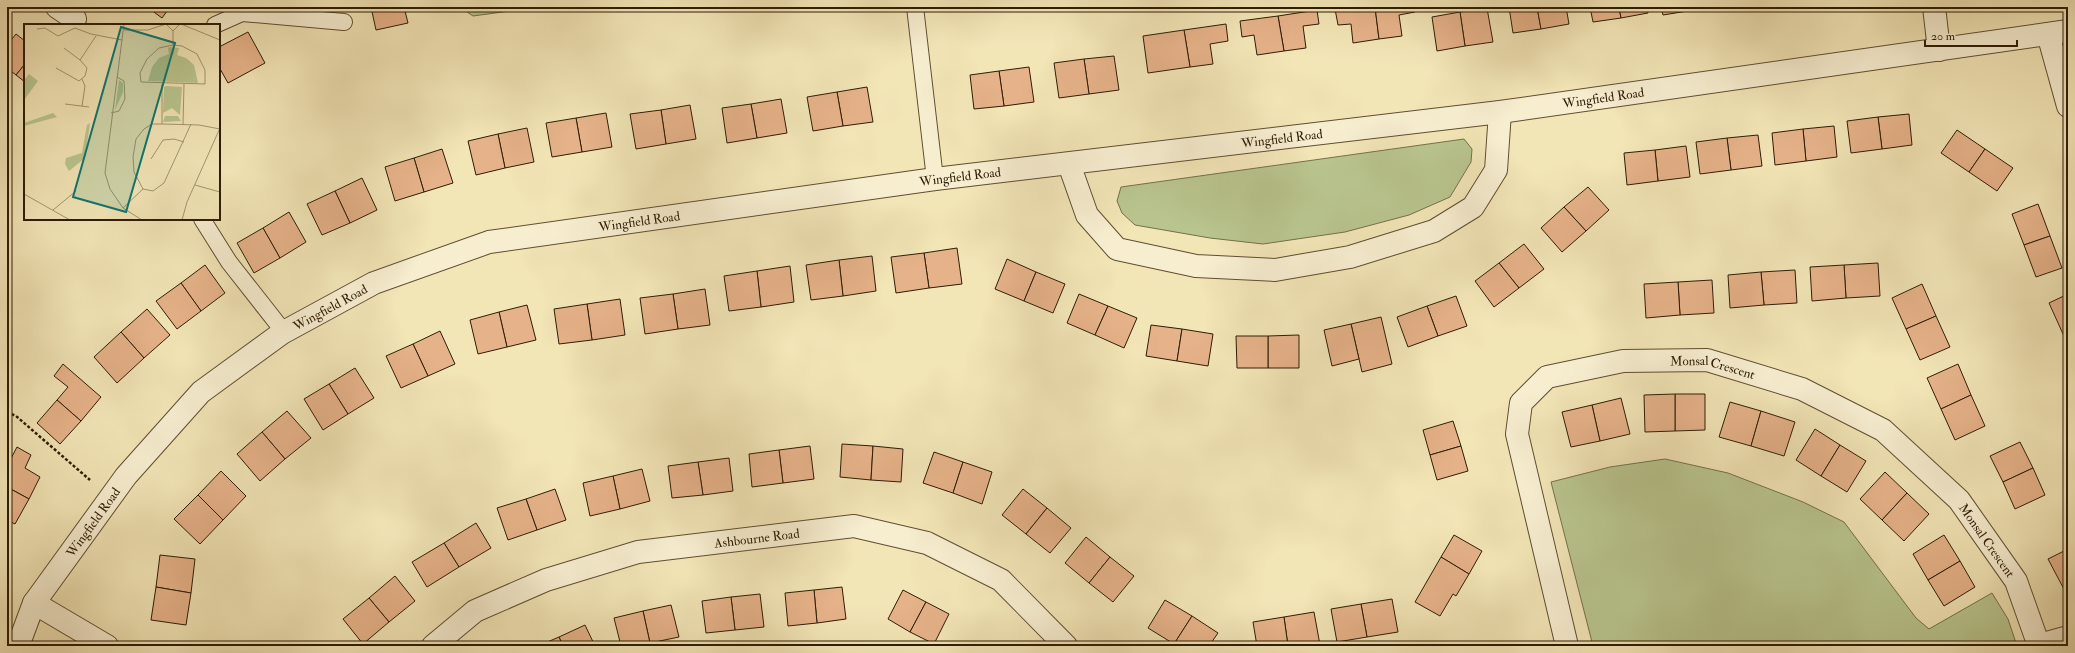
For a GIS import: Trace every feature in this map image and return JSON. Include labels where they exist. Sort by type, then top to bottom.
[{"type":"street","points":[[57,7],[75,19]]},
{"type":"street","points":[[1934,7],[1939,50]]},
{"type":"street","points":[[2058,33],[2068,106]]},
{"type":"street","name":"Wingfield Road","points":[[18,646],[34,602],[126,476],[201,392],[284,332],[374,282],[489,242],[935,179],[1500,112],[2058,33]]},
{"type":"street","points":[[1069,164],[1087,215],[1117,249],[1196,266],[1275,270],[1350,257],[1434,231],[1473,207],[1496,170],[1500,112]]},
{"type":"street","name":"Monsal Crescent","points":[[1566,646],[1517,434],[1521,403],[1547,377],[1623,361],[1707,360],[1802,390],[1883,430],[1959,500],[2016,581],[2039,646],[2068,637]]},
{"type":"street","name":"Ashbourne Road","points":[[433,646],[475,611],[546,580],[638,552],[854,526],[926,543],[1001,580],[1066,646]]},
{"type":"street","points":[[34,602],[107,646]]},
{"type":"lane","points":[[915,7],[935,179]]},
{"type":"lane","points":[[217,24],[242,13],[344,22]]},
{"type":"lane","points":[[203,220],[229,262],[284,332]]},
{"type":"path","points":[[7,412],[16,416],[110,498]]},
{"type":"green space","points":[[460,7],[539,7],[473,16]]},
{"type":"green space","points":[[1464,139],[1472,149],[1471,162],[1450,197],[1409,215],[1345,232],[1263,244],[1210,238],[1135,225],[1122,213],[1117,201],[1121,187]]},
{"type":"green space","points":[[1665,459],[1728,473],[1803,502],[1844,522],[1916,618],[1929,629],[1992,593],[2008,619],[2017,646],[1593,646],[1551,482],[1610,467]]},
{"type":"building","points":[[147,7],[170,7],[162,18]]},
{"type":"building","points":[[371,7],[404,7],[408,23],[376,30]]},
{"type":"building","points":[[1350,7],[1375,7],[1379,39],[1353,43],[1351,24],[1338,25],[1335,9]]},
{"type":"building","points":[[1375,7],[1415,7],[1415,12],[1399,15],[1402,36],[1379,39]]},
{"type":"building","points":[[1509,7],[1537,7],[1541,29],[1513,33]]},
{"type":"building","points":[[1537,7],[1566,7],[1569,24],[1541,29]]},
{"type":"building","points":[[1590,7],[1619,7],[1621,18],[1593,22]]},
{"type":"building","points":[[1619,7],[1647,7],[1648,13],[1621,18]]},
{"type":"building","points":[[1661,7],[1700,7],[1700,9],[1663,15]]},
{"type":"building","points":[[1487,8],[1493,42],[1465,46],[1460,12]]},
{"type":"building","points":[[1317,10],[1319,24],[1303,26],[1306,48],[1284,51],[1278,16]]},
{"type":"building","points":[[1460,12],[1465,46],[1437,51],[1432,17]]},
{"type":"building","points":[[1278,16],[1284,51],[1257,55],[1254,35],[1242,37],[1240,21]]},
{"type":"building","points":[[1226,24],[1228,41],[1210,44],[1213,64],[1190,67],[1184,30]]},
{"type":"building","points":[[1184,30],[1190,67],[1148,73],[1143,36]]},
{"type":"building","points":[[248,32],[265,63],[228,83],[220,69],[220,46]]},
{"type":"building","points":[[16,34],[24,40],[24,65],[16,75],[7,68],[7,45]]},
{"type":"building","points":[[1114,56],[1119,90],[1089,94],[1084,59]]},
{"type":"building","points":[[1084,59],[1089,94],[1059,98],[1054,63]]},
{"type":"building","points":[[24,65],[24,81],[16,75]]},
{"type":"building","points":[[1029,67],[1034,102],[1004,106],[999,71]]},
{"type":"building","points":[[999,71],[1004,106],[974,109],[970,75]]},
{"type":"building","points":[[867,87],[873,122],[843,126],[837,92]]},
{"type":"building","points":[[837,92],[843,126],[813,131],[807,97]]},
{"type":"building","points":[[781,99],[787,133],[757,138],[751,104]]},
{"type":"building","points":[[751,104],[757,138],[727,143],[722,108]]},
{"type":"building","points":[[690,105],[696,139],[666,144],[661,110]]},
{"type":"building","points":[[661,110],[666,144],[636,149],[630,114]]},
{"type":"building","points":[[606,113],[612,147],[582,152],[576,118]]},
{"type":"building","points":[[1909,114],[1912,145],[1882,149],[1878,117]]},
{"type":"building","points":[[1878,117],[1882,149],[1851,153],[1847,121]]},
{"type":"building","points":[[576,118],[582,152],[552,157],[546,123]]},
{"type":"building","points":[[1834,126],[1837,157],[1806,161],[1803,129]]},
{"type":"building","points":[[527,128],[534,162],[505,168],[498,134]]},
{"type":"building","points":[[1803,129],[1806,161],[1775,165],[1772,133]]},
{"type":"building","points":[[1957,130],[1985,149],[1969,172],[1941,153]]},
{"type":"building","points":[[498,134],[505,168],[476,175],[468,141]]},
{"type":"building","points":[[1758,135],[1762,166],[1731,170],[1727,138]]},
{"type":"building","points":[[1727,138],[1731,170],[1700,174],[1696,142]]},
{"type":"building","points":[[1686,146],[1690,177],[1658,181],[1655,150]]},
{"type":"building","points":[[442,149],[453,183],[424,192],[414,158]]},
{"type":"building","points":[[1985,149],[2013,168],[1997,191],[1969,172]]},
{"type":"building","points":[[1655,150],[1658,181],[1627,185],[1624,153]]},
{"type":"building","points":[[414,158],[424,192],[395,201],[385,167]]},
{"type":"building","points":[[362,178],[377,210],[350,223],[335,191]]},
{"type":"building","points":[[1588,187],[1609,210],[1586,231],[1564,207]]},
{"type":"building","points":[[335,191],[350,223],[322,235],[307,204]]},
{"type":"building","points":[[2038,204],[2050,236],[2024,245],[2012,214]]},
{"type":"building","points":[[1564,207],[1586,231],[1562,252],[1541,228]]},
{"type":"building","points":[[289,212],[306,242],[280,258],[263,228]]},
{"type":"building","points":[[263,228],[280,258],[254,273],[237,243]]},
{"type":"building","points":[[2050,236],[2062,268],[2036,277],[2024,245]]},
{"type":"building","points":[[1524,244],[1544,269],[1519,288],[1499,263]]},
{"type":"building","points":[[957,248],[962,284],[929,288],[924,253]]},
{"type":"building","points":[[924,253],[929,288],[896,293],[891,257]]},
{"type":"building","points":[[872,256],[876,291],[843,296],[839,260]]},
{"type":"building","points":[[1007,259],[1036,272],[1024,301],[995,289]]},
{"type":"building","points":[[839,260],[843,296],[811,300],[806,265]]},
{"type":"building","points":[[1499,263],[1519,288],[1494,307],[1475,281]]},
{"type":"building","points":[[1878,263],[1880,296],[1846,298],[1844,265]]},
{"type":"building","points":[[205,265],[225,293],[201,311],[181,283]]},
{"type":"building","points":[[1844,265],[1846,298],[1812,301],[1810,267]]},
{"type":"building","points":[[790,266],[794,302],[761,307],[757,271]]},
{"type":"building","points":[[1795,270],[1797,303],[1764,305],[1761,272]]},
{"type":"building","points":[[757,271],[761,307],[729,311],[724,276]]},
{"type":"building","points":[[1036,272],[1065,284],[1053,313],[1024,301]]},
{"type":"building","points":[[1761,272],[1764,305],[1730,308],[1728,275]]},
{"type":"building","points":[[1712,280],[1714,313],[1680,315],[1678,282]]},
{"type":"building","points":[[1678,282],[1680,315],[1646,318],[1644,284]]},
{"type":"building","points":[[181,283],[201,311],[177,329],[156,301]]},
{"type":"building","points":[[1922,284],[1936,316],[1906,329],[1892,298]]},
{"type":"building","points":[[705,289],[710,325],[678,329],[673,294]]},
{"type":"building","points":[[673,294],[678,329],[645,334],[640,298]]},
{"type":"building","points":[[1079,294],[1108,306],[1095,335],[1067,323]]},
{"type":"building","points":[[2068,294],[2068,332],[2063,334],[2049,303]]},
{"type":"building","points":[[1456,296],[1467,326],[1438,336],[1427,306]]},
{"type":"building","points":[[620,299],[625,335],[592,340],[587,304]]},
{"type":"building","points":[[587,304],[592,340],[559,344],[554,309]]},
{"type":"building","points":[[527,305],[536,340],[507,347],[499,312]]},
{"type":"building","points":[[1108,306],[1137,318],[1124,348],[1095,335]]},
{"type":"building","points":[[1427,306],[1438,336],[1408,347],[1397,317]]},
{"type":"building","points":[[147,309],[170,335],[144,358],[121,332]]},
{"type":"building","points":[[499,312],[507,347],[478,354],[470,320]]},
{"type":"building","points":[[1936,316],[1950,347],[1920,360],[1906,329]]},
{"type":"building","points":[[1381,317],[1392,364],[1362,372],[1351,324]]},
{"type":"building","points":[[1351,324],[1359,359],[1332,366],[1324,330]]},
{"type":"building","points":[[1151,325],[1182,329],[1177,361],[1146,356]]},
{"type":"building","points":[[1182,329],[1213,334],[1208,366],[1177,361]]},
{"type":"building","points":[[440,331],[455,364],[428,376],[413,344]]},
{"type":"building","points":[[121,332],[144,358],[117,383],[94,357]]},
{"type":"building","points":[[2068,332],[2068,345],[2063,334]]},
{"type":"building","points":[[1299,335],[1299,368],[1268,368],[1268,336]]},
{"type":"building","points":[[1236,336],[1268,336],[1268,368],[1237,368]]},
{"type":"building","points":[[413,344],[428,376],[401,388],[386,356]]},
{"type":"building","points":[[63,364],[101,397],[81,421],[57,400],[68,387],[54,376]]},
{"type":"building","points":[[1958,364],[1971,395],[1941,409],[1927,378]]},
{"type":"building","points":[[355,368],[374,398],[348,414],[329,384]]},
{"type":"building","points":[[329,384],[348,414],[323,430],[304,399]]},
{"type":"building","points":[[1675,394],[1705,394],[1705,430],[1675,431]]},
{"type":"building","points":[[1675,394],[1675,431],[1645,432],[1644,395]]},
{"type":"building","points":[[1971,395],[1985,426],[1955,440],[1941,409]]},
{"type":"building","points":[[1621,398],[1630,434],[1600,441],[1592,405]]},
{"type":"building","points":[[57,400],[81,421],[60,444],[37,423]]},
{"type":"building","points":[[1730,402],[1761,411],[1751,446],[1719,437]]},
{"type":"building","points":[[1592,405],[1600,441],[1571,447],[1562,412]]},
{"type":"building","points":[[287,411],[311,438],[285,459],[262,432]]},
{"type":"building","points":[[1761,411],[1795,422],[1784,456],[1751,446]]},
{"type":"building","points":[[1453,421],[1461,446],[1430,455],[1423,430]]},
{"type":"building","points":[[1815,429],[1840,445],[1821,476],[1796,460]]},
{"type":"building","points":[[262,432],[285,459],[260,481],[237,454]]},
{"type":"building","points":[[2020,442],[2033,468],[2003,482],[1990,456]]},
{"type":"building","points":[[842,444],[873,446],[871,480],[840,477]]},
{"type":"building","points":[[1840,445],[1866,461],[1847,492],[1821,476]]},
{"type":"building","points":[[810,446],[814,479],[783,483],[779,450]]},
{"type":"building","points":[[873,446],[903,449],[901,482],[871,480]]},
{"type":"building","points":[[1461,446],[1468,471],[1437,480],[1430,455]]},
{"type":"building","points":[[17,447],[31,455],[25,468],[40,477],[29,499],[7,487],[7,466]]},
{"type":"building","points":[[779,450],[783,483],[752,487],[749,454]]},
{"type":"building","points":[[934,452],[963,462],[953,493],[923,483]]},
{"type":"building","points":[[729,458],[733,491],[703,495],[698,462]]},
{"type":"building","points":[[698,462],[703,495],[672,498],[668,466]]},
{"type":"building","points":[[963,462],[992,472],[982,504],[953,493]]},
{"type":"building","points":[[2033,468],[2045,495],[2015,509],[2003,482]]},
{"type":"building","points":[[642,469],[650,501],[620,509],[613,476]]},
{"type":"building","points":[[221,471],[246,496],[223,520],[198,495]]},
{"type":"building","points":[[1885,472],[1907,493],[1882,520],[1860,499]]},
{"type":"building","points":[[613,476],[620,509],[590,516],[583,483]]},
{"type":"building","points":[[7,487],[29,499],[15,524],[7,520]]},
{"type":"building","points":[[555,489],[566,520],[537,530],[526,499]]},
{"type":"building","points":[[1023,489],[1047,508],[1026,534],[1002,515]]},
{"type":"building","points":[[1907,493],[1929,514],[1904,541],[1882,520]]},
{"type":"building","points":[[198,495],[223,520],[200,544],[174,519]]},
{"type":"building","points":[[526,499],[537,530],[508,540],[497,508]]},
{"type":"building","points":[[1047,508],[1071,528],[1050,553],[1026,534]]},
{"type":"building","points":[[476,523],[491,548],[459,567],[444,543]]},
{"type":"building","points":[[1454,535],[1482,551],[1469,574],[1441,557]]},
{"type":"building","points":[[1944,535],[1960,561],[1928,580],[1913,554]]},
{"type":"building","points":[[1086,537],[1110,557],[1089,583],[1065,563]]},
{"type":"building","points":[[444,543],[459,567],[427,587],[412,562]]},
{"type":"building","points":[[2068,549],[2068,592],[2066,593],[2048,559]]},
{"type":"building","points":[[160,555],[195,559],[191,593],[156,587]]},
{"type":"building","points":[[1110,557],[1134,576],[1113,602],[1089,583]]},
{"type":"building","points":[[1441,557],[1469,574],[1456,596],[1453,594],[1440,616],[1415,602]]},
{"type":"building","points":[[1960,561],[1975,587],[1944,606],[1928,580]]},
{"type":"building","points":[[395,576],[415,601],[389,622],[369,598]]},
{"type":"building","points":[[156,587],[191,593],[186,625],[151,620]]},
{"type":"building","points":[[842,587],[846,619],[817,623],[814,590]]},
{"type":"building","points":[[814,590],[817,623],[788,626],[785,593]]},
{"type":"building","points":[[903,590],[926,602],[910,632],[888,619]]},
{"type":"building","points":[[760,594],[764,627],[735,630],[731,597]]},
{"type":"building","points":[[731,597],[735,630],[706,633],[702,601]]},
{"type":"building","points":[[369,598],[389,622],[363,644],[343,619]]},
{"type":"building","points":[[1392,599],[1398,632],[1367,637],[1361,604]]},
{"type":"building","points":[[1165,600],[1192,616],[1174,644],[1148,628]]},
{"type":"building","points":[[926,602],[949,614],[934,644],[910,632]]},
{"type":"building","points":[[1361,604],[1367,637],[1337,642],[1331,609]]},
{"type":"building","points":[[671,605],[679,637],[650,643],[643,611]]},
{"type":"building","points":[[643,611],[650,643],[638,646],[621,646],[614,618]]},
{"type":"building","points":[[1314,612],[1320,645],[1288,646],[1284,617]]},
{"type":"building","points":[[1192,616],[1218,633],[1209,646],[1177,646],[1174,644]]},
{"type":"building","points":[[1284,617],[1288,646],[1257,646],[1253,622]]},
{"type":"building","points":[[585,625],[595,646],[563,646],[559,637]]},
{"type":"building","points":[[559,637],[563,646],[538,646]]},
{"type":"building","points":[[324,643],[324,646],[301,646]]}]
